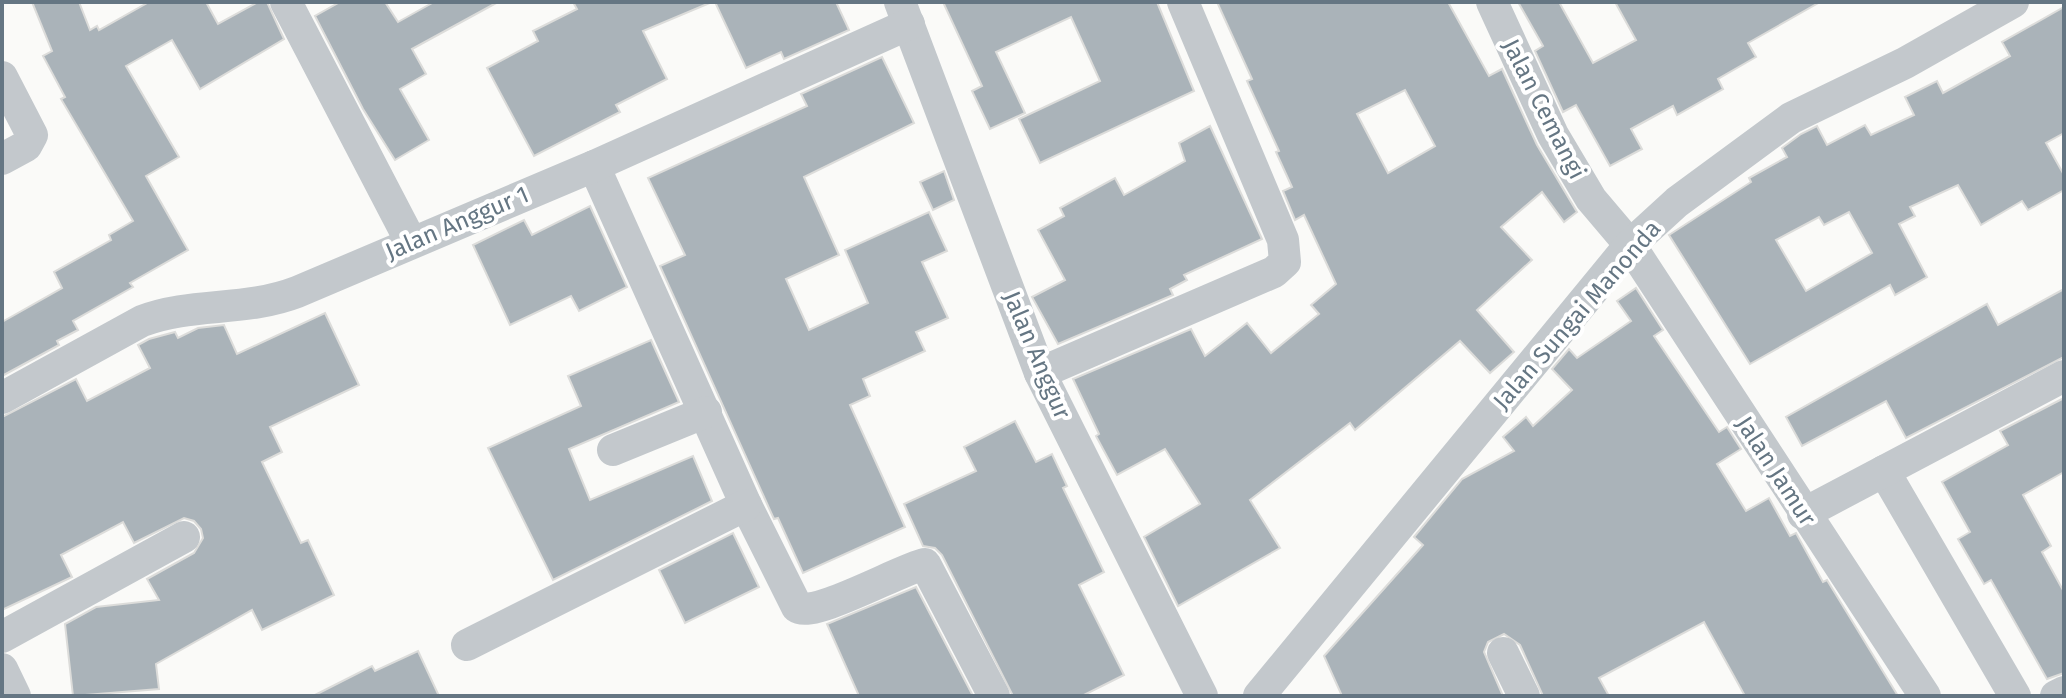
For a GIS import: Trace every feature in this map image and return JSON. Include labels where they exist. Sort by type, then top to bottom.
[{"type":"street","points":[[286,2],[411,242]]},
{"type":"street","points":[[1040,373],[1274,272],[1285,262],[1283,240],[1183,2]]},
{"type":"street","name":"Jalan Sungai Manonda","points":[[1259,696],[1630,245],[1677,202],[1791,118],[1905,63],[2013,2]]},
{"type":"street","name":"Jalan Cemangi","points":[[1498,4],[1553,135],[1591,199],[1630,245]]},
{"type":"street","name":"Jalan Anggur 1","points":[[2,398],[164,312],[253,306],[276,300],[594,166],[905,13]]},
{"type":"street","name":"Jalan Anggur","points":[[905,13],[1040,373],[1202,696]]},
{"type":"street","points":[[2,77],[32,135],[26,146],[2,159]]},
{"type":"street","points":[[594,166],[746,505],[802,611],[925,564],[994,696]]},
{"type":"street","name":"Jalan Jamur","points":[[1630,245],[1803,514],[1925,696]]},
{"type":"street","points":[[1803,514],[2064,376]]},
{"type":"street","points":[[613,450],[706,412]]},
{"type":"street","points":[[1884,471],[2015,696]]},
{"type":"street","points":[[467,645],[746,505]]},
{"type":"street","points":[[2,637],[184,537]]},
{"type":"street","points":[[1503,653],[1524,696]]},
{"type":"street","points":[[2,669],[15,696]]},
{"type":"street","points":[[2056,696],[2064,692]]},
{"type":"building","points":[[32,2],[79,2],[90,30],[97,26],[99,30],[149,2],[206,2],[218,24],[258,2],[267,2],[284,39],[200,89],[172,40],[126,66],[179,157],[146,176],[188,250],[130,283],[133,287],[73,321],[78,330],[57,341],[59,345],[2,376],[2,322],[62,288],[54,272],[111,240],[109,235],[133,221],[61,99],[65,97],[43,56],[52,51]]},
{"type":"building","points":[[340,2],[385,2],[398,22],[434,2],[498,2],[412,49],[426,74],[400,89],[429,140],[395,160],[363,109],[315,16]]},
{"type":"building","points":[[573,2],[712,2],[643,31],[667,79],[616,105],[620,112],[534,156],[487,68],[538,41],[533,31],[577,9]]},
{"type":"building","points":[[715,2],[836,2],[849,30],[784,59],[781,52],[746,68]]},
{"type":"building","points":[[943,2],[1157,2],[1194,91],[1040,163],[1019,119],[1100,81],[1071,17],[996,52],[1025,113],[990,129],[972,91],[982,86]]},
{"type":"building","points":[[1217,2],[1448,2],[1489,76],[1502,69],[1537,145],[1577,212],[1564,222],[1542,192],[1501,227],[1532,260],[1477,310],[1514,352],[1490,373],[1460,341],[1355,430],[1350,423],[1250,500],[1280,548],[1178,606],[1144,537],[1200,504],[1165,449],[1117,475],[1096,436],[1099,434],[1073,379],[1191,329],[1205,356],[1247,323],[1271,353],[1319,314],[1311,305],[1336,284],[1304,215],[1295,220],[1283,191],[1292,187],[1247,81],[1252,79]],"holes":[[[1405,90],[1435,146],[1388,173],[1357,114]]]},
{"type":"building","points":[[1518,2],[1559,2],[1593,63],[1636,40],[1615,2],[1820,2],[1748,43],[1756,57],[1718,79],[1723,89],[1677,115],[1673,106],[1631,129],[1642,149],[1610,166],[1576,105],[1563,112],[1535,51],[1543,46]]},
{"type":"building","points":[[2064,7],[2064,133],[2046,143],[2064,175],[2064,190],[2028,210],[2022,201],[1981,225],[1958,185],[1910,207],[1915,216],[1899,224],[1927,277],[1895,295],[1890,285],[1750,364],[1669,235],[1751,182],[1749,178],[1787,157],[1782,148],[1801,134],[1817,126],[1827,145],[1865,125],[1871,135],[1914,115],[1905,97],[1937,81],[1943,93],[2010,56],[2002,42]],"holes":[[[1849,212],[1872,253],[1806,291],[1776,240],[1819,217],[1824,225]]]},
{"type":"building","points":[[882,57],[914,123],[804,177],[839,255],[786,279],[809,330],[868,303],[845,250],[929,212],[947,251],[922,262],[948,318],[916,332],[925,351],[863,379],[870,396],[850,405],[905,527],[803,573],[778,518],[774,519],[660,266],[685,255],[648,178],[807,106],[801,94]]},
{"type":"building","points":[[1210,126],[1262,239],[1184,275],[1187,280],[1170,289],[1173,295],[1058,344],[1032,297],[1065,280],[1038,230],[1064,216],[1060,208],[1115,178],[1124,195],[1185,161],[1179,143]]},
{"type":"building","points":[[944,171],[954,200],[933,210],[920,182]]},
{"type":"building","points":[[590,206],[627,287],[579,311],[571,296],[510,325],[473,245],[524,220],[532,235]]},
{"type":"building","points":[[1636,288],[1663,330],[1654,336],[1719,432],[1727,427],[1741,449],[1717,464],[1746,511],[1769,498],[1790,536],[1796,533],[1823,582],[1827,580],[1898,696],[1745,696],[1704,622],[1599,678],[1609,696],[1543,696],[1520,645],[1504,634],[1488,642],[1484,652],[1503,696],[1342,696],[1324,656],[1423,545],[1414,537],[1462,479],[1514,451],[1503,437],[1526,417],[1533,426],[1572,390],[1552,369],[1569,349],[1577,358],[1631,321],[1617,301]]},
{"type":"building","points":[[2064,289],[2064,357],[1906,438],[1886,401],[1802,446],[1786,417],[1987,304],[1998,325]]},
{"type":"building","points":[[325,313],[359,385],[270,427],[282,452],[262,462],[301,543],[308,540],[334,595],[262,630],[252,610],[156,664],[159,689],[73,696],[65,624],[96,607],[159,600],[147,579],[194,553],[203,538],[201,529],[194,521],[184,518],[134,543],[123,522],[61,555],[72,577],[2,610],[2,417],[76,379],[87,401],[150,368],[138,345],[149,339],[175,332],[178,338],[198,328],[224,325],[237,354]]},
{"type":"building","points":[[651,340],[679,402],[569,449],[590,500],[693,456],[712,501],[553,580],[488,448],[581,406],[568,376]]},
{"type":"building","points":[[2064,398],[2064,472],[2023,495],[2051,546],[2042,552],[2064,592],[2064,673],[2047,679],[1991,580],[1984,584],[1958,539],[1970,532],[1942,482],[2008,445],[2000,431]]},
{"type":"building","points":[[1015,421],[1036,462],[1052,454],[1067,486],[1063,488],[1104,572],[1079,585],[1124,675],[1082,696],[1013,696],[942,555],[935,548],[923,546],[904,504],[976,471],[964,447]]},
{"type":"building","points":[[733,533],[759,587],[685,623],[659,570]]},
{"type":"building","points":[[916,587],[973,696],[859,696],[827,624]]},
{"type":"building","points":[[418,651],[439,696],[313,696],[372,666],[375,671]]}]
